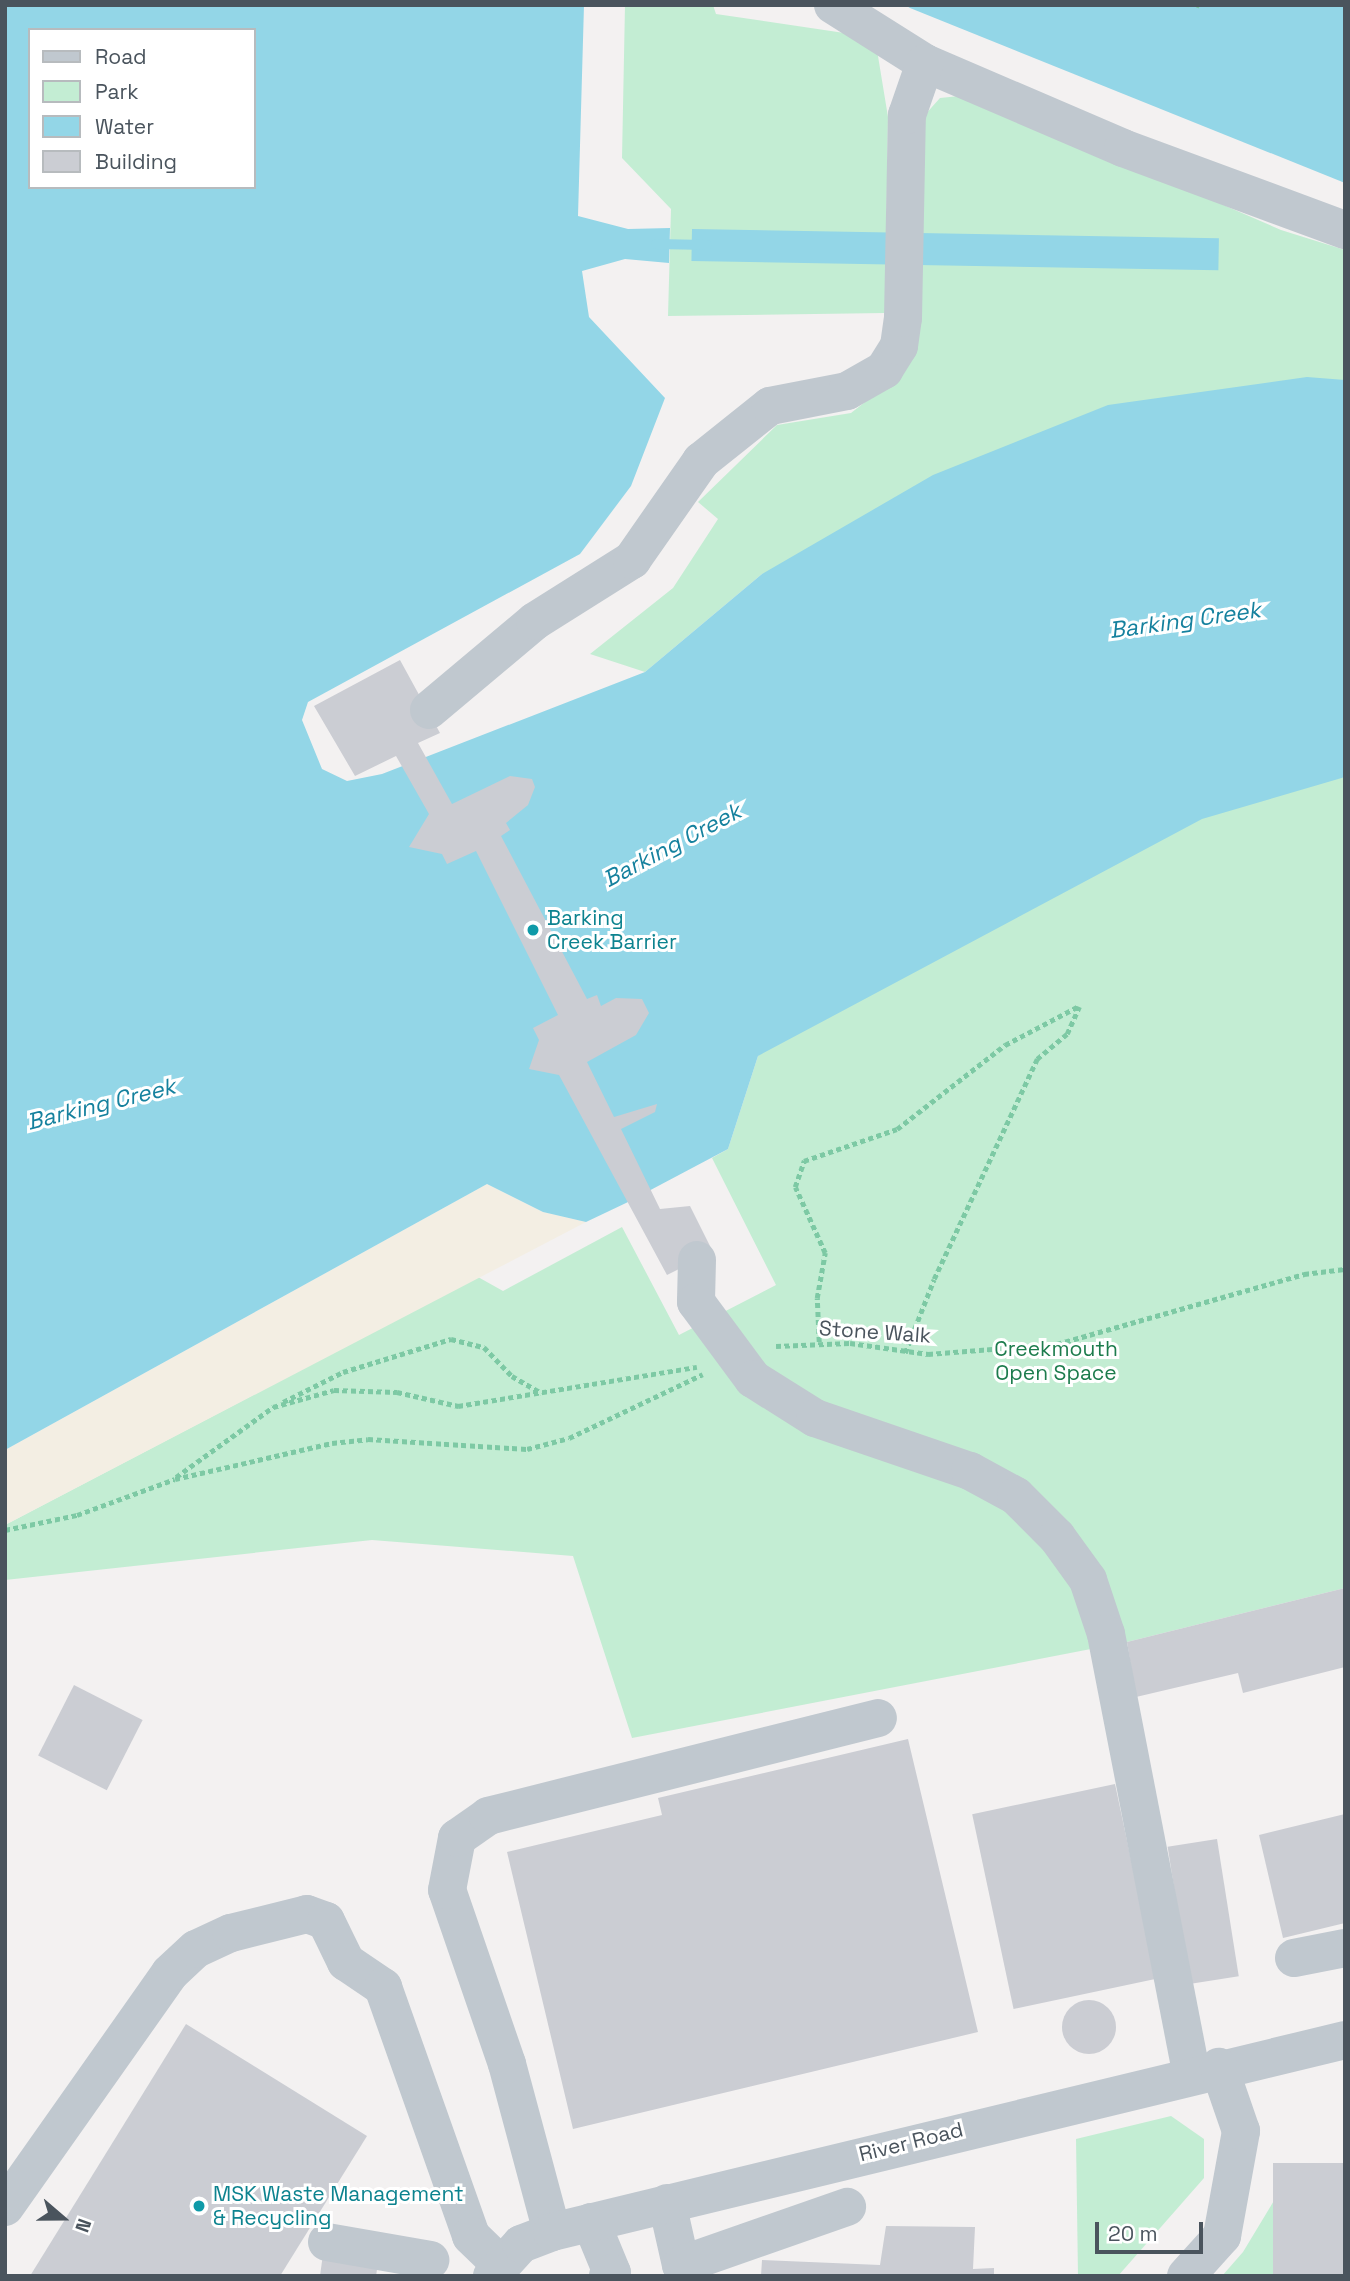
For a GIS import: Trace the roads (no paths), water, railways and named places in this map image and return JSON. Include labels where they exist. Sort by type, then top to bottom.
[{"type":"street","points":[[833,5],[926,63],[1123,148],[1345,230]]},
{"type":"street","points":[[429,710],[535,621],[632,560],[701,461],[771,406],[847,391],[884,370],[899,346],[902,318],[907,115],[926,63]]},
{"type":"street","points":[[697,1260],[695,1302],[730,1362],[776,1397],[815,1418],[970,1471],[1016,1496],[1057,1537],[1088,1580],[1106,1634],[1205,2070],[1241,2131],[1222,2236],[1186,2276]]},
{"type":"street","points":[[552,2232],[507,2064],[447,1890],[457,1838],[488,1816],[878,1718]]},
{"type":"street","points":[[5,2207],[170,1973],[196,1949],[231,1933],[307,1914],[326,1921],[346,1962],[383,1987],[471,2236],[496,2270]]},
{"type":"street","points":[[1294,1958],[1345,1948]]},
{"type":"street","name":"River Road","points":[[496,2270],[521,2244],[552,2232],[1205,2070],[1345,2040]]},
{"type":"street","points":[[667,2203],[681,2265],[847,2207]]},
{"type":"street","points":[[591,2222],[612,2273],[608,2276]]},
{"type":"street","points":[[327,2242],[419,2268],[471,2236]]},
{"type":"water","name":"Barking Creek","points":[[5,5],[584,5],[578,216],[628,229],[670,228],[669,263],[625,259],[582,271],[589,317],[665,398],[631,486],[580,554],[308,702],[302,720],[322,769],[347,781],[382,774],[645,672],[762,574],[933,475],[1108,405],[1307,377],[1345,380],[1345,777],[1202,819],[758,1056],[728,1149],[586,1222],[543,1212],[487,1184],[5,1450]]},
{"type":"water","points":[[905,5],[1345,5],[1345,183],[910,8]]},
{"type":"water","points":[[692,229],[1219,238],[1218,270],[691,261]]},
{"type":"waterway","points":[[656,244],[707,245]]},
{"type":"place","name":"Barking Creek Barrier","points":[[533,930]]},
{"type":"place","name":"MSK Waste Management & Recycling","points":[[199,2206]]},
{"type":"park label","name":"Creekmouth Open Space","points":[[1056,1361]]}]
